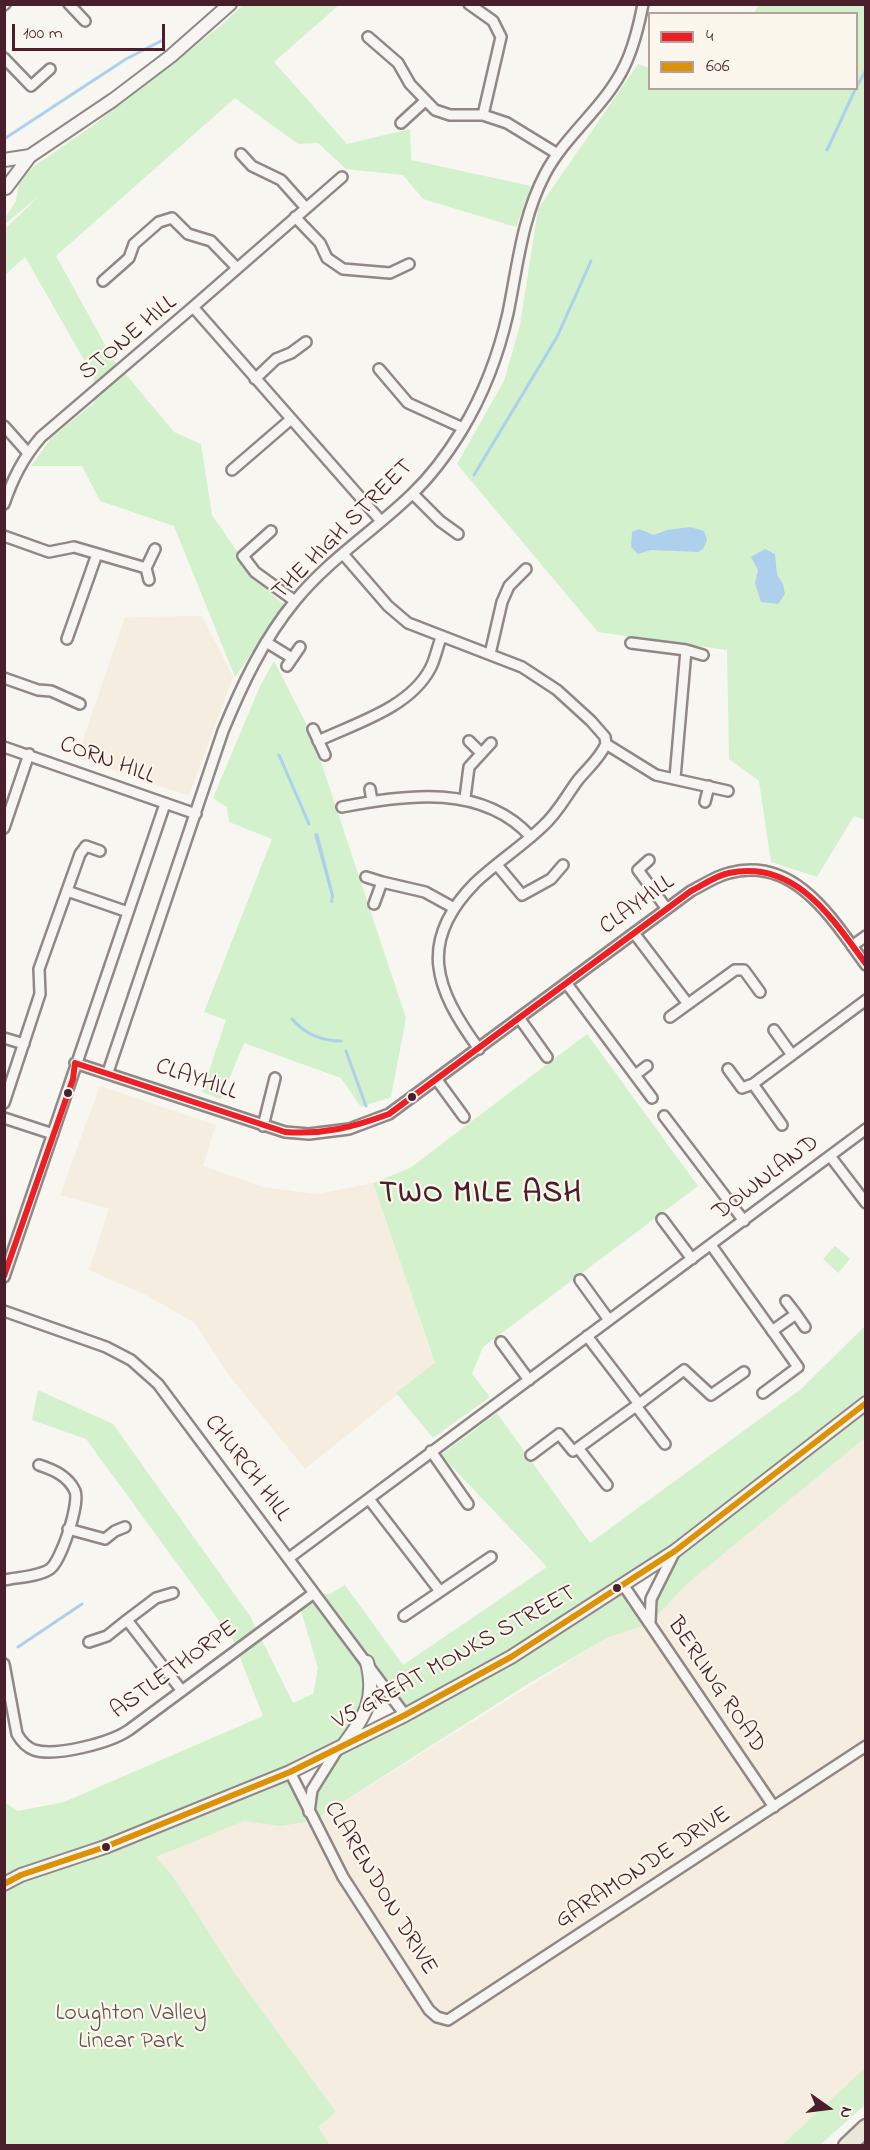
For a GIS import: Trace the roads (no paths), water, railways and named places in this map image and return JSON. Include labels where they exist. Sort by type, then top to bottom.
[{"type":"highway","points":[[847,2145],[866,2128]]},
{"type":"street","points":[[69,4],[85,21]]},
{"type":"street","points":[[5,191],[30,156],[113,100],[171,56],[231,4]]},
{"type":"street","points":[[470,4],[493,21],[501,37],[483,115]]},
{"type":"street","name":"THE HIGH STREET","points":[[108,1072],[223,731],[241,688],[266,642],[295,601],[343,554],[413,494],[448,452],[463,428],[494,360],[507,314],[519,242],[533,198],[556,153],[600,101],[625,66],[640,24],[643,4]]},
{"type":"street","points":[[368,37],[398,63],[410,84],[435,111],[450,116],[483,115],[507,123],[556,153]]},
{"type":"street","points":[[4,58],[31,86]]},
{"type":"street","points":[[22,93],[50,69]]},
{"type":"street","points":[[401,123],[425,101]]},
{"type":"street","points":[[241,154],[252,166],[281,180],[306,208]]},
{"type":"street","points":[[4,160],[30,156]]},
{"type":"street","points":[[193,307],[342,177]]},
{"type":"street","points":[[103,281],[129,258],[135,244],[142,237],[159,222],[172,218],[188,234],[212,241],[237,268]]},
{"type":"street","points":[[295,218],[320,243],[327,258],[343,269],[390,273],[409,264]]},
{"type":"street","name":"STONE HILL","points":[[4,504],[15,475],[41,437],[193,307],[381,521]]},
{"type":"street","points":[[255,379],[276,360],[291,354],[306,342]]},
{"type":"street","points":[[379,369],[408,403],[463,428]]},
{"type":"street","points":[[387,378],[396,370]]},
{"type":"street","points":[[232,470],[290,420]]},
{"type":"street","points":[[4,426],[28,453]]},
{"type":"street","points":[[413,494],[440,521],[458,534]]},
{"type":"street","points":[[271,531],[243,556],[255,572],[295,601]]},
{"type":"street","points":[[4,536],[49,552],[74,547],[146,568]]},
{"type":"street","points":[[149,580],[146,568],[156,549]]},
{"type":"street","points":[[67,639],[96,554]]},
{"type":"street","points":[[343,554],[388,606],[408,623],[441,638],[522,667],[557,690],[605,737],[606,744],[578,781],[565,803],[531,837],[476,883],[454,908],[443,927],[438,946],[438,970],[444,992],[457,1018],[479,1048]]},
{"type":"street","points":[[490,654],[502,602],[509,586],[526,569]]},
{"type":"street","points":[[318,741],[400,701],[416,690],[430,668],[441,638]]},
{"type":"street","points":[[266,642],[290,662],[300,647]]},
{"type":"street","points":[[631,643],[686,650],[703,655]]},
{"type":"street","points":[[675,778],[686,650]]},
{"type":"street","points":[[4,678],[38,690],[51,691],[80,704]]},
{"type":"street","points":[[313,729],[325,755]]},
{"type":"street","points":[[469,741],[480,752]]},
{"type":"street","points":[[465,798],[469,767],[490,743]]},
{"type":"street","points":[[606,744],[657,775],[728,790]]},
{"type":"street","name":"CORN HILL","points":[[4,747],[196,814]]},
{"type":"street","points":[[4,828],[29,754]]},
{"type":"street","points":[[705,802],[709,786]]},
{"type":"street","points":[[370,789],[372,801]]},
{"type":"street","points":[[342,807],[372,801],[465,798],[501,812],[520,825],[531,837]]},
{"type":"street","points":[[4,1277],[165,804]]},
{"type":"street","points":[[4,1103],[40,994],[39,969],[80,854],[86,846],[100,850]]},
{"type":"street","points":[[638,870],[649,860]]},
{"type":"street","points":[[631,862],[667,909]]},
{"type":"street","points":[[497,865],[522,895],[551,879],[563,865]]},
{"type":"street","name":"CLAYHILL","points":[[108,1072],[285,1132],[309,1134],[349,1129],[388,1114],[691,891],[729,873],[754,871],[778,874],[800,886],[823,907],[866,965]]},
{"type":"street","points":[[366,877],[425,892],[454,908]]},
{"type":"street","points":[[374,904],[382,882]]},
{"type":"street","points":[[67,891],[128,912]]},
{"type":"street","points":[[634,933],[688,1004]]},
{"type":"street","points":[[852,946],[866,936]]},
{"type":"street","points":[[670,1017],[735,970],[744,970],[760,992]]},
{"type":"street","points":[[567,984],[652,1098]]},
{"type":"street","points":[[728,1069],[742,1088],[753,1084],[866,1000]]},
{"type":"street","points":[[520,1019],[547,1057]]},
{"type":"street","points":[[774,1030],[792,1055]]},
{"type":"street","points":[[4,1038],[24,1044]]},
{"type":"street","points":[[75,1063],[108,1072]]},
{"type":"street","points":[[635,1075],[647,1066]]},
{"type":"street","points":[[264,1126],[275,1078]]},
{"type":"street","points":[[437,1080],[464,1117]]},
{"type":"street","points":[[753,1084],[782,1125]]},
{"type":"street","points":[[664,1116],[744,1221]]},
{"type":"street","points":[[4,1118],[53,1134]]},
{"type":"street","name":"DOWNLAND","points":[[289,1558],[866,1129]]},
{"type":"street","points":[[830,1156],[866,1203]]},
{"type":"street","points":[[662,1219],[692,1259]]},
{"type":"street","points":[[711,1245],[798,1367],[763,1393]]},
{"type":"street","points":[[580,1280],[609,1320]]},
{"type":"street","points":[[786,1300],[806,1327]]},
{"type":"street","name":"CHURCH HILL","points":[[4,1311],[106,1347],[131,1360],[158,1384],[405,1715]]},
{"type":"street","points":[[772,1330],[796,1314]]},
{"type":"street","points":[[587,1336],[664,1444]]},
{"type":"street","points":[[501,1342],[529,1380]]},
{"type":"street","points":[[531,1455],[559,1434],[573,1451],[684,1370],[711,1395],[744,1372]]},
{"type":"street","name":"V5 GREAT MONKS STREET","points":[[4,1884],[21,1875],[105,1847],[290,1772],[405,1715],[511,1657],[675,1551],[866,1402]]},
{"type":"street","points":[[578,1448],[607,1485]]},
{"type":"street","points":[[431,1451],[468,1503]]},
{"type":"street","points":[[4,1580],[50,1569],[60,1557],[76,1496],[74,1490],[58,1471],[39,1465]]},
{"type":"street","points":[[369,1499],[439,1590]]},
{"type":"street","points":[[68,1529],[105,1539],[125,1527]]},
{"type":"street","points":[[650,1623],[651,1599],[675,1551]]},
{"type":"street","points":[[404,1616],[439,1590],[491,1557]]},
{"type":"street","name":"BERLING ROAD","points":[[624,1586],[774,1807]]},
{"type":"street","points":[[89,1642],[107,1636],[156,1598],[173,1593]]},
{"type":"street","name":"ASTLETHORPE","points":[[4,1664],[17,1734],[22,1742],[33,1749],[50,1752],[107,1742],[122,1735],[314,1593]]},
{"type":"street","points":[[127,1620],[182,1690]]},
{"type":"street","points":[[340,1747],[360,1722],[370,1701],[372,1681],[367,1662]]},
{"type":"street","name":"GARAMONDE DRIVE","points":[[443,2019],[454,2018],[866,1746]]},
{"type":"street","name":"CLARENDON DRIVE","points":[[309,1812],[312,1790],[340,1747]]},
{"type":"street","name":"CLARENDON DRIVE","points":[[290,1772],[343,1876],[429,2010],[443,2019]]},
{"type":"street","name":"V5 GREAT MONKS STREET","points":[[4,1877],[21,1875]]},
{"type":"water","points":[[690,527],[704,531],[707,540],[703,549],[698,552],[651,550],[638,554],[631,547],[632,532],[639,529],[654,535],[667,530]]},
{"type":"water","points":[[765,549],[775,554],[777,575],[783,584],[785,594],[778,604],[761,602],[755,583],[758,570],[751,557]]},
{"type":"water","points":[[318,833],[334,895],[333,903],[330,902],[331,896],[314,834]]},
{"type":"waterway","points":[[4,139],[126,59],[161,41]]},
{"type":"waterway","points":[[858,84],[866,70]]},
{"type":"waterway","points":[[827,150],[855,90]]},
{"type":"waterway","points":[[474,475],[557,337],[591,261]]},
{"type":"waterway","points":[[279,755],[309,824]]},
{"type":"waterway","points":[[292,1019],[314,1036],[341,1041]]},
{"type":"waterway","points":[[346,1051],[366,1106]]},
{"type":"waterway","points":[[18,1647],[82,1604]]},
{"type":"district","name":"TWO MILE ASH","points":[[481,1196]]},
{"type":"park label","name":"Loughton Valley Linear Park","points":[[131,2029]]}]
